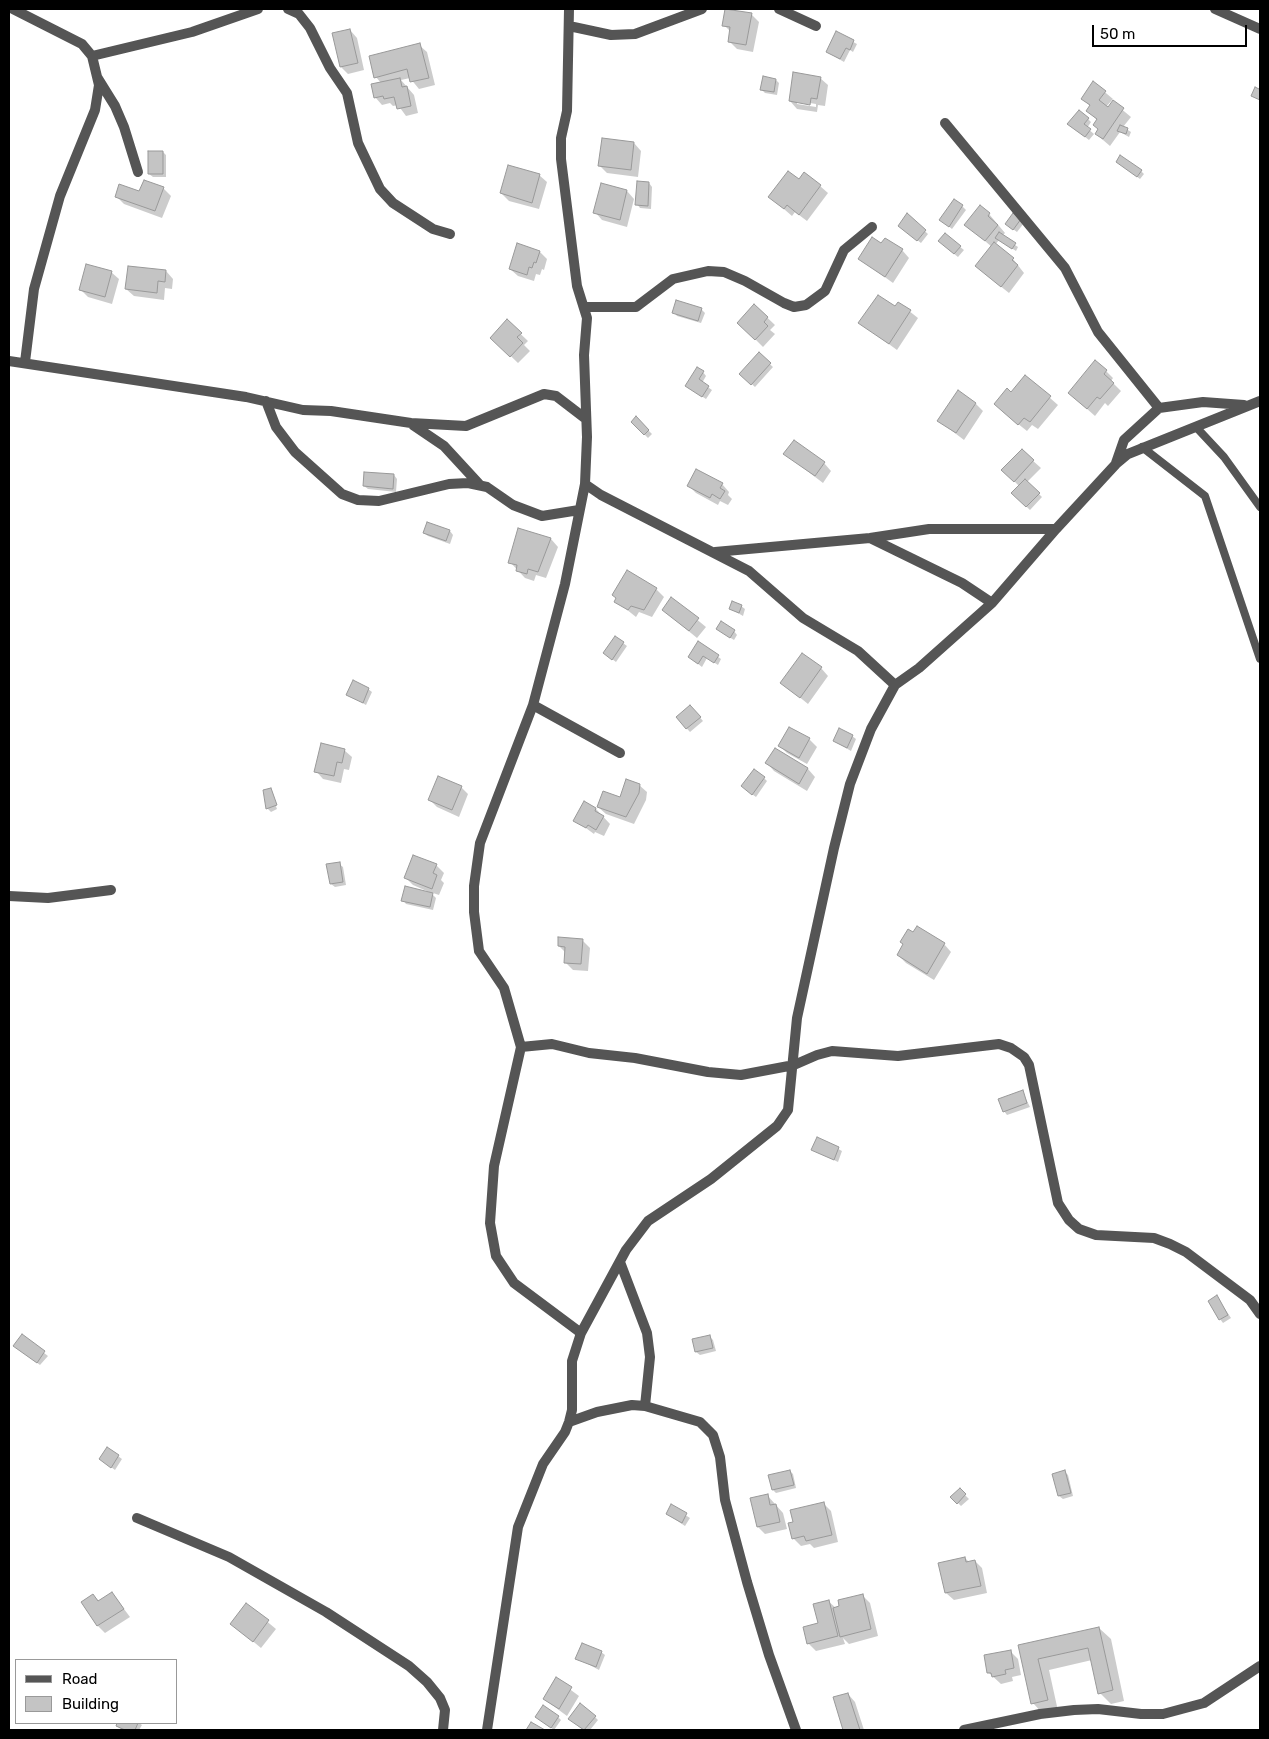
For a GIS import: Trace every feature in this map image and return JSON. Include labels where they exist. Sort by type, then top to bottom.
[{"type":"street","points":[[13,9],[82,44],[92,56],[97,77],[121,120],[138,172]]},
{"type":"street","points":[[92,56],[192,32],[258,9]]},
{"type":"street","points":[[288,9],[299,14],[310,28],[330,68],[347,93],[358,143],[380,189],[393,203],[433,229],[450,234]]},
{"type":"street","points":[[569,9],[567,111],[561,138],[561,159],[577,286],[586,307],[587,318],[584,355],[586,419],[584,484],[565,584],[533,705],[480,843],[474,886],[474,912],[479,951],[504,988],[521,1046],[494,1166],[490,1223],[496,1256],[514,1283],[581,1333]]},
{"type":"street","points":[[569,26],[611,35],[635,34],[702,9]]},
{"type":"street","points":[[780,9],[816,26]]},
{"type":"street","points":[[1215,9],[1260,29]]},
{"type":"street","points":[[25,362],[34,289],[60,196],[95,110],[97,77]]},
{"type":"street","points":[[945,123],[1065,268],[1098,332],[1159,408]]},
{"type":"street","points":[[586,307],[636,308],[673,279],[708,271],[731,275],[794,307],[806,305],[825,291],[844,250],[872,227]]},
{"type":"street","points":[[9,361],[266,401],[303,410],[331,411],[410,423],[466,426],[544,394],[556,396],[586,419]]},
{"type":"street","points":[[266,401],[276,428],[295,452],[342,494],[358,500],[378,501],[449,484],[479,484],[487,487],[512,505],[542,516],[579,510]]},
{"type":"street","points":[[487,1730],[518,1527],[543,1464],[565,1432],[569,1422],[572,1410],[572,1361],[581,1333],[626,1250],[648,1221],[711,1179],[778,1126],[788,1110],[794,1065],[797,1018],[850,784],[871,728],[895,685],[918,668],[992,603],[1056,529],[1116,464],[1142,447],[1260,401]]},
{"type":"street","points":[[1116,464],[1124,440],[1159,408],[1203,402],[1248,406]]},
{"type":"street","points":[[410,423],[444,446],[479,484]]},
{"type":"street","points":[[584,484],[601,496],[715,552],[754,575],[817,629],[858,651],[895,685]]},
{"type":"street","points":[[715,552],[870,538],[928,529],[1056,529]]},
{"type":"street","points":[[870,538],[962,583],[992,603]]},
{"type":"street","points":[[533,705],[620,754]]},
{"type":"street","points":[[9,896],[48,898],[112,890]]},
{"type":"street","points":[[521,1046],[552,1044],[589,1053],[635,1058],[708,1072],[741,1075],[794,1065],[832,1051],[898,1056],[999,1044],[1011,1048],[1024,1056],[1029,1064],[1058,1204],[1069,1220],[1079,1229],[1096,1234],[1154,1238],[1170,1244],[1186,1252],[1250,1300],[1260,1314]]},
{"type":"street","points":[[620,1262],[647,1333],[650,1357],[645,1406]]},
{"type":"street","points":[[569,1422],[598,1412],[632,1405],[645,1406],[700,1422],[713,1435],[720,1457],[725,1500],[747,1582],[769,1656],[796,1730]]},
{"type":"street","points":[[137,1518],[229,1557],[326,1612],[409,1666],[427,1682],[440,1698],[444,1710],[443,1730]]},
{"type":"street","points":[[964,1730],[1040,1714],[1074,1710],[1098,1709],[1141,1714],[1163,1714],[1204,1702],[1260,1666]]},
{"type":"lane","points":[[1196,427],[1224,458],[1260,507]]},
{"type":"lane","points":[[1142,447],[1204,496],[1260,659]]},
{"type":"building","points":[[725,9],[752,13],[746,45],[728,42],[730,27],[722,26]]},
{"type":"building","points":[[350,29],[358,63],[340,67],[332,33]]},
{"type":"building","points":[[836,31],[854,40],[850,50],[846,48],[840,59],[826,52]]},
{"type":"building","points":[[420,43],[429,78],[410,82],[407,69],[374,78],[369,56]]},
{"type":"building","points":[[793,72],[821,77],[817,99],[811,98],[810,105],[789,101]]},
{"type":"building","points":[[763,76],[776,79],[774,92],[760,90]]},
{"type":"building","points":[[400,78],[402,87],[407,86],[411,106],[397,109],[394,97],[384,99],[383,96],[374,98],[371,84]]},
{"type":"building","points":[[1093,81],[1106,91],[1099,100],[1108,107],[1113,100],[1124,108],[1103,139],[1095,134],[1098,129],[1093,125],[1097,119],[1086,111],[1090,105],[1081,99]]},
{"type":"building","points":[[1255,87],[1259,89],[1260,87],[1260,100],[1251,96]]},
{"type":"building","points":[[1079,110],[1089,118],[1084,124],[1091,129],[1085,137],[1067,124]]},
{"type":"building","points":[[1120,125],[1128,128],[1126,134],[1117,131]]},
{"type":"building","points":[[602,138],[634,142],[631,170],[598,166]]},
{"type":"building","points":[[148,151],[163,151],[163,174],[148,174]]},
{"type":"building","points":[[1120,155],[1142,170],[1137,177],[1116,162]]},
{"type":"building","points":[[508,165],[540,174],[532,203],[500,193]]},
{"type":"building","points":[[788,171],[799,179],[804,172],[821,185],[799,215],[787,205],[784,209],[768,197]]},
{"type":"building","points":[[144,180],[164,187],[155,211],[115,197],[119,184],[139,191]]},
{"type":"building","points":[[637,181],[649,182],[648,206],[635,205]]},
{"type":"building","points":[[601,183],[627,190],[620,220],[593,213]]},
{"type":"building","points":[[954,199],[963,205],[949,227],[939,220]]},
{"type":"building","points":[[980,205],[990,213],[988,216],[998,225],[985,241],[964,225]]},
{"type":"building","points":[[907,213],[926,230],[917,241],[898,226]]},
{"type":"building","points":[[1013,213],[1021,219],[1013,230],[1005,224]]},
{"type":"building","points":[[999,232],[1016,243],[1012,249],[995,238]]},
{"type":"building","points":[[945,233],[961,246],[954,254],[938,241]]},
{"type":"building","points":[[872,237],[881,243],[885,238],[903,249],[885,277],[858,259]]},
{"type":"building","points":[[994,242],[1014,258],[1012,260],[1018,265],[1001,287],[975,266]]},
{"type":"building","points":[[517,243],[540,251],[536,263],[534,262],[532,268],[529,267],[527,275],[509,269]]},
{"type":"building","points":[[86,264],[112,271],[105,297],[79,290]]},
{"type":"building","points":[[128,266],[166,270],[165,282],[158,281],[157,293],[125,289]]},
{"type":"building","points":[[878,295],[895,306],[898,302],[911,310],[889,344],[858,323]]},
{"type":"building","points":[[676,300],[702,308],[698,321],[672,313]]},
{"type":"building","points":[[754,304],[768,317],[764,322],[768,326],[755,340],[737,323]]},
{"type":"building","points":[[507,319],[522,333],[517,337],[523,343],[510,357],[490,338]]},
{"type":"building","points":[[759,352],[771,363],[751,385],[739,374]]},
{"type":"building","points":[[1095,360],[1107,370],[1104,374],[1114,383],[1100,399],[1097,397],[1087,409],[1068,393]]},
{"type":"building","points":[[697,367],[704,371],[699,379],[709,386],[702,397],[685,386]]},
{"type":"building","points":[[1025,375],[1051,396],[1030,422],[1024,418],[1018,425],[994,404],[1007,388],[1011,392]]},
{"type":"building","points":[[958,390],[976,403],[956,433],[937,421]]},
{"type":"building","points":[[636,416],[649,430],[644,435],[631,422]]},
{"type":"building","points":[[794,440],[825,462],[815,476],[783,454]]},
{"type":"building","points":[[1022,449],[1034,460],[1014,482],[1001,470]]},
{"type":"building","points":[[696,469],[723,483],[720,488],[725,491],[720,499],[712,494],[710,498],[687,486]]},
{"type":"building","points":[[364,472],[394,474],[393,489],[363,486]]},
{"type":"building","points":[[1025,479],[1040,493],[1026,507],[1011,493]]},
{"type":"building","points":[[427,522],[450,530],[446,541],[423,533]]},
{"type":"building","points":[[518,528],[551,538],[538,572],[528,569],[527,574],[516,571],[517,565],[508,563]]},
{"type":"building","points":[[627,570],[657,588],[644,610],[631,606],[628,610],[614,602],[616,598],[612,595]]},
{"type":"building","points":[[671,597],[699,618],[689,631],[662,610]]},
{"type":"building","points":[[732,601],[742,605],[739,613],[729,609]]},
{"type":"building","points":[[721,621],[735,630],[730,638],[716,629]]},
{"type":"building","points":[[615,636],[624,642],[612,660],[603,653]]},
{"type":"building","points":[[698,641],[719,655],[714,663],[703,656],[698,664],[688,657]]},
{"type":"building","points":[[802,653],[822,667],[800,698],[780,683]]},
{"type":"building","points":[[353,680],[369,688],[363,703],[346,695]]},
{"type":"building","points":[[690,705],[701,717],[686,729],[676,717]]},
{"type":"building","points":[[789,727],[810,738],[799,758],[778,746]]},
{"type":"building","points":[[839,728],[853,735],[847,748],[833,741]]},
{"type":"building","points":[[321,743],[345,749],[342,763],[337,762],[334,776],[314,772]]},
{"type":"building","points":[[775,748],[808,768],[799,784],[765,763]]},
{"type":"building","points":[[754,769],[765,777],[752,795],[741,786]]},
{"type":"building","points":[[438,776],[462,786],[452,810],[428,800]]},
{"type":"building","points":[[626,779],[640,784],[639,793],[626,817],[597,807],[603,791],[620,797]]},
{"type":"building","points":[[271,788],[277,805],[266,809],[263,790]]},
{"type":"building","points":[[584,801],[596,808],[595,811],[604,816],[596,830],[588,825],[586,828],[573,821]]},
{"type":"building","points":[[413,855],[437,864],[433,873],[437,875],[432,889],[404,878]]},
{"type":"building","points":[[340,862],[343,882],[330,884],[326,864]]},
{"type":"building","points":[[405,886],[433,893],[430,907],[401,901]]},
{"type":"building","points":[[917,926],[945,943],[927,974],[897,955],[903,944],[900,942],[908,929],[913,932]]},
{"type":"building","points":[[558,937],[583,939],[581,964],[564,963],[565,947],[558,946]]},
{"type":"building","points":[[1023,1090],[1027,1103],[1003,1112],[998,1099]]},
{"type":"building","points":[[817,1137],[839,1147],[834,1160],[811,1150]]},
{"type":"building","points":[[1217,1295],[1228,1315],[1219,1320],[1208,1301]]},
{"type":"building","points":[[22,1334],[45,1351],[37,1363],[13,1346]]},
{"type":"building","points":[[710,1335],[713,1348],[695,1352],[692,1339]]},
{"type":"building","points":[[107,1447],[119,1455],[111,1468],[99,1459]]},
{"type":"building","points":[[790,1470],[794,1485],[772,1490],[768,1475]]},
{"type":"building","points":[[1065,1470],[1071,1493],[1058,1496],[1052,1474]]},
{"type":"building","points":[[960,1488],[966,1494],[957,1504],[950,1497]]},
{"type":"building","points":[[768,1494],[770,1505],[776,1504],[780,1522],[757,1527],[750,1498]]},
{"type":"building","points":[[824,1502],[832,1535],[806,1541],[804,1536],[792,1539],[788,1523],[793,1522],[790,1510]]},
{"type":"building","points":[[671,1504],[687,1513],[682,1523],[666,1514]]},
{"type":"building","points":[[965,1557],[966,1562],[975,1560],[981,1586],[945,1593],[938,1563]]},
{"type":"building","points":[[112,1592],[124,1609],[97,1626],[81,1602],[93,1594],[98,1601]]},
{"type":"building","points":[[863,1594],[871,1629],[840,1637],[833,1608],[839,1606],[838,1600]]},
{"type":"building","points":[[829,1600],[838,1636],[807,1644],[803,1627],[818,1623],[813,1604]]},
{"type":"building","points":[[246,1603],[269,1620],[253,1642],[230,1624]]},
{"type":"building","points":[[1099,1627],[1113,1690],[1098,1694],[1088,1648],[1038,1659],[1048,1700],[1031,1704],[1018,1645]]},
{"type":"building","points":[[582,1643],[602,1651],[596,1667],[575,1659]]},
{"type":"building","points":[[1011,1650],[1014,1668],[1005,1670],[1006,1674],[992,1677],[991,1673],[987,1673],[984,1655]]},
{"type":"building","points":[[556,1677],[572,1687],[559,1709],[543,1699]]},
{"type":"building","points":[[848,1693],[860,1730],[843,1730],[833,1697]]},
{"type":"building","points":[[580,1703],[596,1716],[584,1730],[568,1719]]},
{"type":"building","points":[[543,1705],[559,1716],[551,1728],[535,1717]]},
{"type":"building","points":[[531,1722],[545,1730],[526,1730]]},
{"type":"building","points":[[117,1724],[138,1724],[135,1730],[125,1730],[116,1726]]}]
